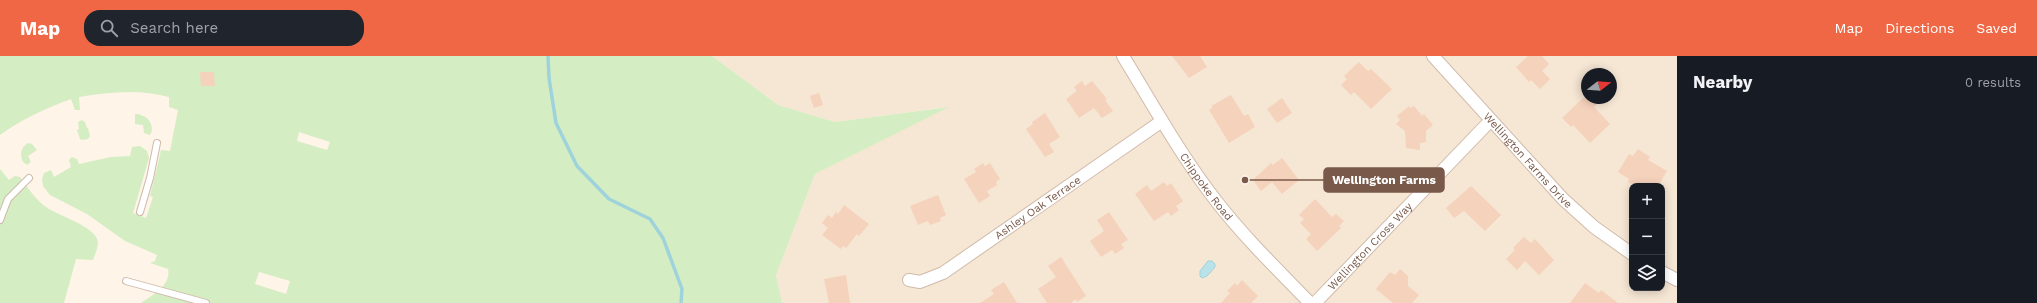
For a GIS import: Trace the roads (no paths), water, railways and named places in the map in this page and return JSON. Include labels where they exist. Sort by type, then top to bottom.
[{"type":"street","name":"Chippoke Road","points":[[1123,56],[1162,121],[1217,202],[1249,239],[1310,303]]},
{"type":"street","name":"Wellington Farms Drive","points":[[1433,56],[1563,199],[1594,227],[1629,252]]},
{"type":"street","name":"Wellington Cross Way","points":[[1315,303],[1491,120]]},
{"type":"street","name":"Ashley Oak Terrace","points":[[909,280],[920,282],[943,273],[1162,121]]},
{"type":"street","points":[[1665,274],[1677,280]]},
{"type":"lane","points":[[140,212],[150,178],[157,143]]},
{"type":"lane","points":[[0,220],[8,199],[29,178]]},
{"type":"lane","points":[[126,281],[206,303]]},
{"type":"water","points":[[1208,261],[1212,261],[1215,264],[1215,267],[1207,276],[1202,278],[1200,276],[1200,271]]},
{"type":"waterway","points":[[548,56],[549,78],[556,123],[577,166],[609,199],[650,219],[663,238],[682,289],[681,303]]},
{"type":"place","name":"Wellington Farms","points":[[1245,180]]}]
